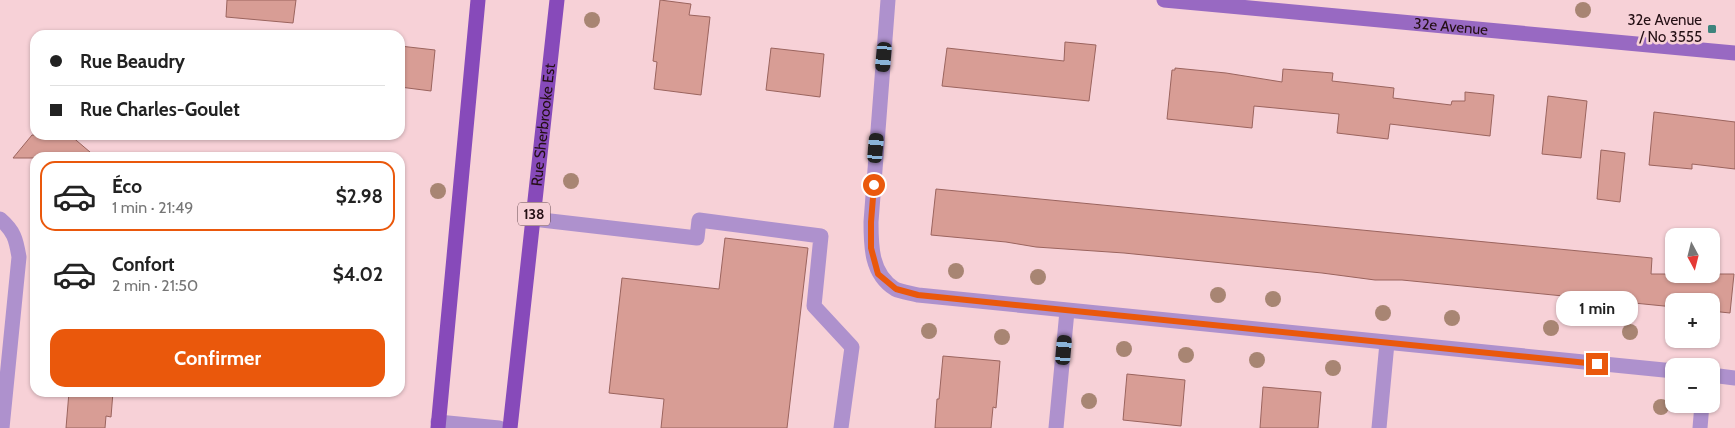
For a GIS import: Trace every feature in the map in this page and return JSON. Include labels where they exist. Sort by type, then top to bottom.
[{"type":"main road","points":[[438,425],[478,0]]},
{"type":"main road","name":"Rue Sherbrooke Est","points":[[510,428],[557,0]]},
{"type":"street","points":[[888,0],[871,222],[871,248],[878,274],[896,289],[918,295],[1067,311],[1665,371]]},
{"type":"street","name":"32e Avenue","points":[[1164,0],[1735,53]]},
{"type":"street","points":[[0,219],[9,227],[17,240],[19,257],[2,428]]},
{"type":"street","points":[[533,219],[697,238],[699,220],[821,236],[814,306],[852,347],[841,428]]},
{"type":"street","points":[[1056,428],[1067,311]]},
{"type":"street","points":[[1380,428],[1388,343]]},
{"type":"street","points":[[1720,376],[1735,378]]},
{"type":"street","points":[[1700,428],[1701,413]]},
{"type":"street","points":[[438,425],[499,428]]},
{"type":"building","points":[[227,0],[296,0],[293,23],[226,17]]},
{"type":"building","points":[[660,0],[691,4],[689,15],[710,17],[701,95],[654,89],[657,62],[653,61]]},
{"type":"building","points":[[1065,42],[1096,45],[1089,101],[942,86],[947,48],[1064,61]]},
{"type":"building","points":[[405,47],[435,50],[431,91],[405,88]]},
{"type":"building","points":[[771,48],[824,54],[820,97],[766,90]]},
{"type":"building","points":[[1175,68],[1226,73],[1282,82],[1283,69],[1333,73],[1332,81],[1394,88],[1393,98],[1451,105],[1452,101],[1465,101],[1465,92],[1494,95],[1490,136],[1390,124],[1388,139],[1337,133],[1339,114],[1254,106],[1252,128],[1167,119],[1172,70],[1175,70]]},
{"type":"building","points":[[1548,96],[1587,101],[1581,158],[1542,154]]},
{"type":"building","points":[[1654,112],[1735,122],[1735,169],[1692,164],[1692,169],[1649,165]]},
{"type":"building","points":[[30,137],[30,140],[76,140],[90,152],[30,152],[30,158],[13,158]]},
{"type":"building","points":[[1601,150],[1625,153],[1620,202],[1597,199]]},
{"type":"building","points":[[936,189],[1652,258],[1651,274],[1665,274],[1665,283],[1720,283],[1720,274],[1734,274],[1730,313],[1720,312],[1720,293],[1665,293],[1665,306],[1402,280],[1375,280],[1322,273],[1124,253],[1036,247],[1006,242],[931,235]]},
{"type":"building","points":[[725,238],[808,248],[787,428],[661,428],[664,399],[609,393],[622,278],[719,289]]},
{"type":"building","points":[[943,356],[1000,361],[996,408],[993,407],[991,428],[935,428]]},
{"type":"building","points":[[1127,374],[1185,380],[1181,426],[1123,420]]},
{"type":"building","points":[[1263,387],[1321,392],[1318,428],[1260,428]]},
{"type":"building","points":[[69,397],[113,397],[111,417],[106,416],[105,428],[66,428]]},
{"type":"place","name":"32e Avenue / No 3555","points":[[1712,29]]},
{"type":"route","points":[[874,185],[871,248],[878,274],[896,289],[918,295],[1597,364]]}]
